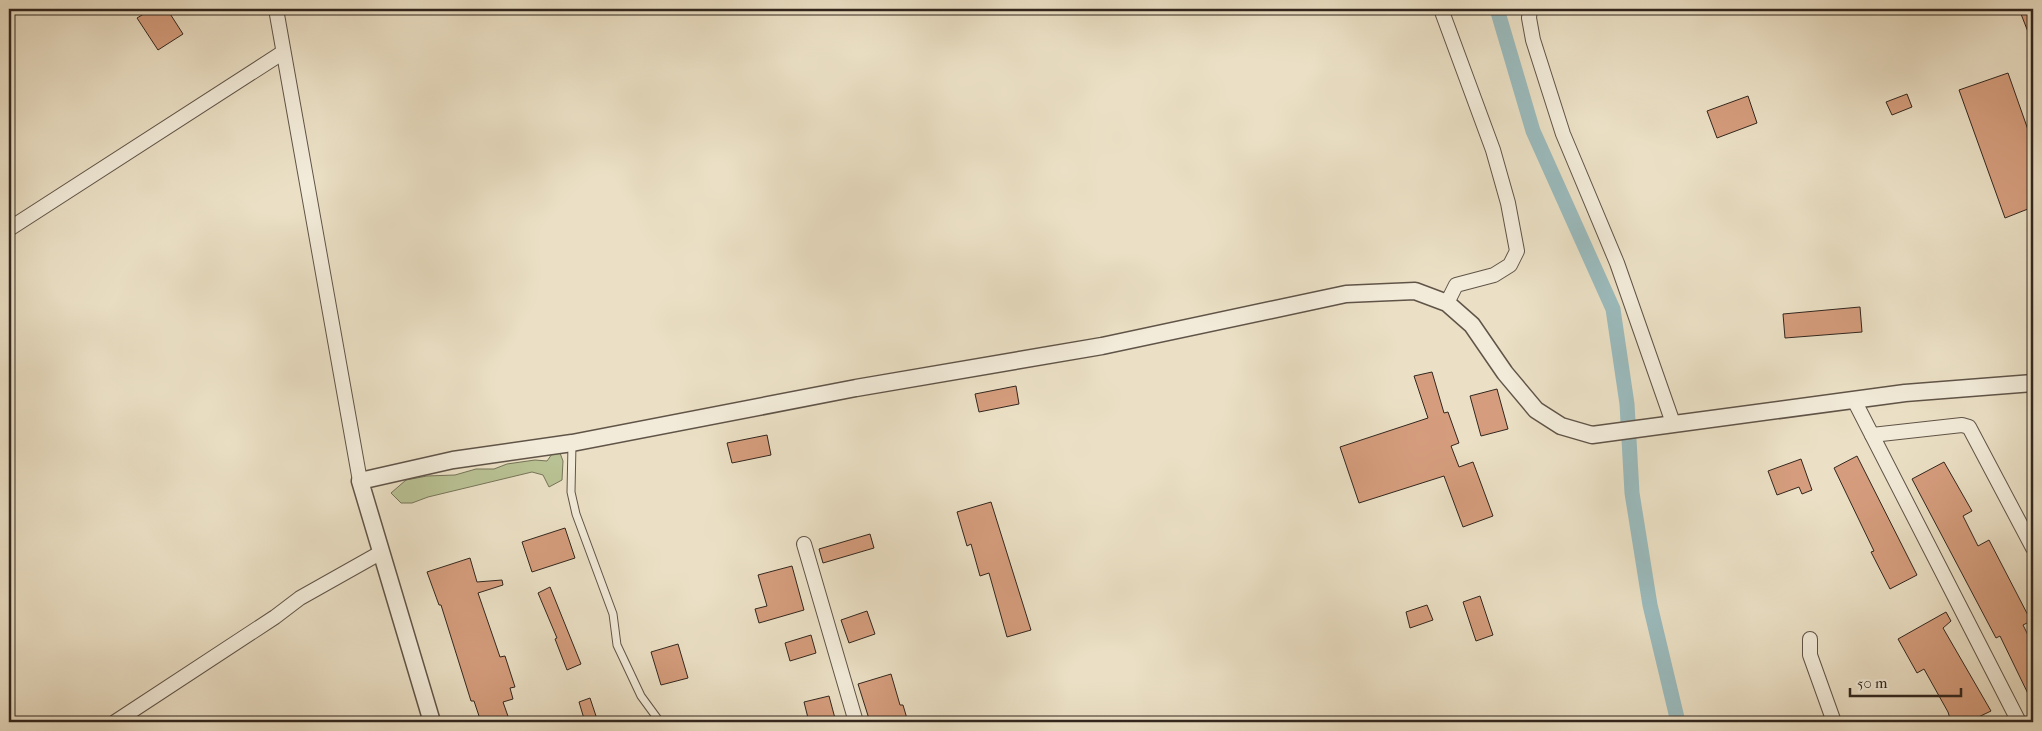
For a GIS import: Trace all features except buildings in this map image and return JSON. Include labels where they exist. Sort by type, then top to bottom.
[{"type":"street","points":[[276,9],[282,54],[360,481],[432,722]]},
{"type":"street","points":[[1441,9],[1493,150],[1508,203],[1518,251],[1510,266],[1494,275],[1456,285],[1447,303]]},
{"type":"street","points":[[1530,9],[1529,18],[1533,40],[1563,134],[1617,263],[1666,424]]},
{"type":"street","points":[[9,229],[282,54]]},
{"type":"street","points":[[360,481],[453,460],[572,443],[856,388],[1102,346],[1346,294],[1415,291],[1447,303],[1472,325],[1505,372],[1536,410],[1561,426],[1592,435],[1854,400],[2033,383]]},
{"type":"street","points":[[1854,400],[2019,722]]},
{"type":"street","points":[[1872,435],[1962,425],[1969,427],[2033,548]]},
{"type":"street","points":[[804,544],[856,722]]},
{"type":"street","points":[[114,722],[275,617],[300,598],[380,553]]},
{"type":"street","points":[[1810,638],[1810,654],[1834,722]]},
{"type":"lane","points":[[572,443],[572,492],[576,514],[613,614],[617,645],[641,696],[660,722]]},
{"type":"green space","points":[[560,453],[563,461],[562,480],[549,487],[543,475],[532,472],[428,497],[412,503],[401,503],[391,493],[406,480],[427,476],[455,475],[476,469],[494,469],[507,464],[535,460],[547,461],[552,454]]},
{"type":"waterway","points":[[1497,9],[1533,131],[1613,309],[1627,404],[1632,493],[1650,605],[1678,722]]}]
